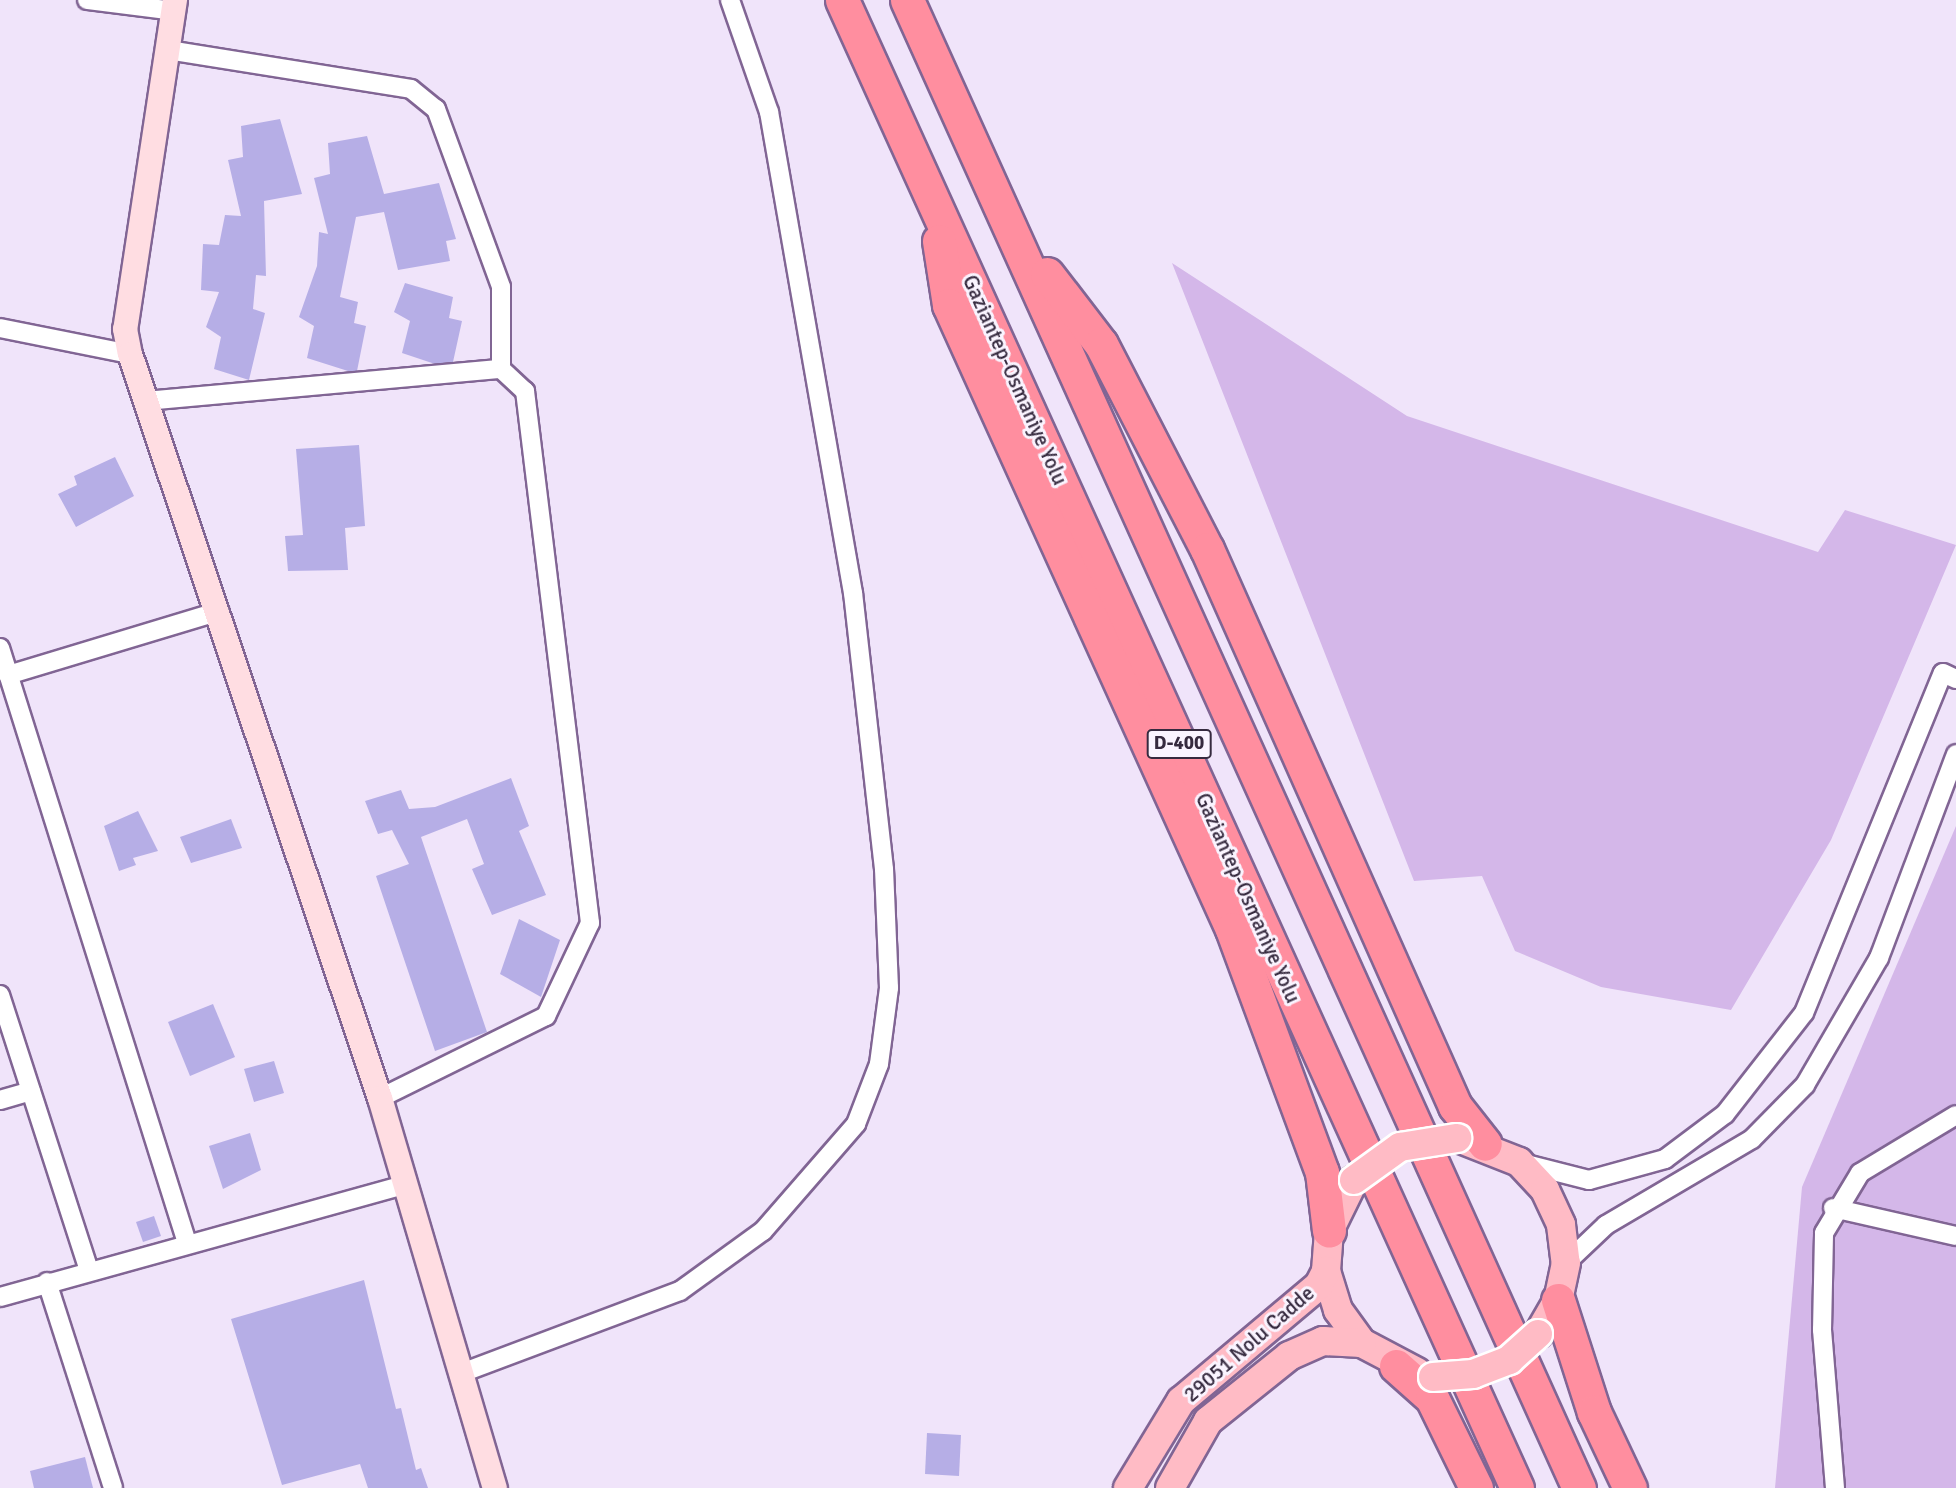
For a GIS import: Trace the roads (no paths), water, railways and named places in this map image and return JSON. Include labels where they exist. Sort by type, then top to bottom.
[{"type":"highway","name":"Gaziantep-Osmaniye Yolu","points":[[842,0],[1517,1488]]},
{"type":"highway","name":"D-400","points":[[907,0],[1579,1488]]},
{"type":"highway","points":[[932,198],[949,305],[1232,929],[1322,1172],[1329,1231]]},
{"type":"highway","points":[[1011,227],[1101,344],[1207,549],[1471,1141]]},
{"type":"highway","points":[[1558,1300],[1590,1400],[1630,1488]]},
{"type":"highway","points":[[1396,1366],[1432,1398],[1476,1488]]},
{"type":"main road","points":[[1471,1141],[1519,1162],[1545,1190],[1561,1225],[1566,1263],[1558,1300],[1538,1334],[1509,1360],[1473,1374],[1433,1377],[1396,1366],[1362,1343],[1338,1310],[1326,1272],[1329,1231],[1354,1180],[1400,1147],[1471,1141]]},
{"type":"main road","name":"29051 Nolu Cadde","points":[[1128,1488],[1181,1401],[1319,1285],[1326,1272]]},
{"type":"main road","name":"29051 Nolu Cadde","points":[[1170,1488],[1208,1421],[1280,1362],[1323,1341],[1362,1343]]},
{"type":"street","points":[[87,0],[174,6],[125,329],[130,354],[220,611],[380,1098],[459,1374],[495,1488]]},
{"type":"street","points":[[459,1374],[680,1291],[763,1231],[856,1124],[879,1064],[889,988],[884,869],[853,593],[769,112],[730,0]]},
{"type":"street","points":[[168,50],[411,89],[436,109],[501,287],[501,369],[525,391],[590,923],[546,1016],[380,1098]]},
{"type":"street","points":[[0,328],[130,354]]},
{"type":"street","points":[[146,401],[501,369]]},
{"type":"street","points":[[8,675],[220,611]]},
{"type":"street","points":[[0,648],[187,1244]]},
{"type":"street","points":[[1519,1162],[1589,1180],[1665,1159],[1725,1114],[1804,1013],[1950,676]]},
{"type":"street","points":[[1566,1263],[1606,1225],[1752,1139],[1805,1085],[1879,958],[1956,754]]},
{"type":"street","points":[[0,995],[89,1270]]},
{"type":"street","points":[[0,1100],[31,1091]]},
{"type":"street","points":[[1835,1488],[1822,1330],[1824,1233],[1833,1208],[1860,1173],[1956,1115]]},
{"type":"street","points":[[0,1297],[89,1270],[405,1185]]},
{"type":"street","points":[[1833,1208],[1956,1236]]},
{"type":"street","points":[[47,1282],[113,1488]]}]
